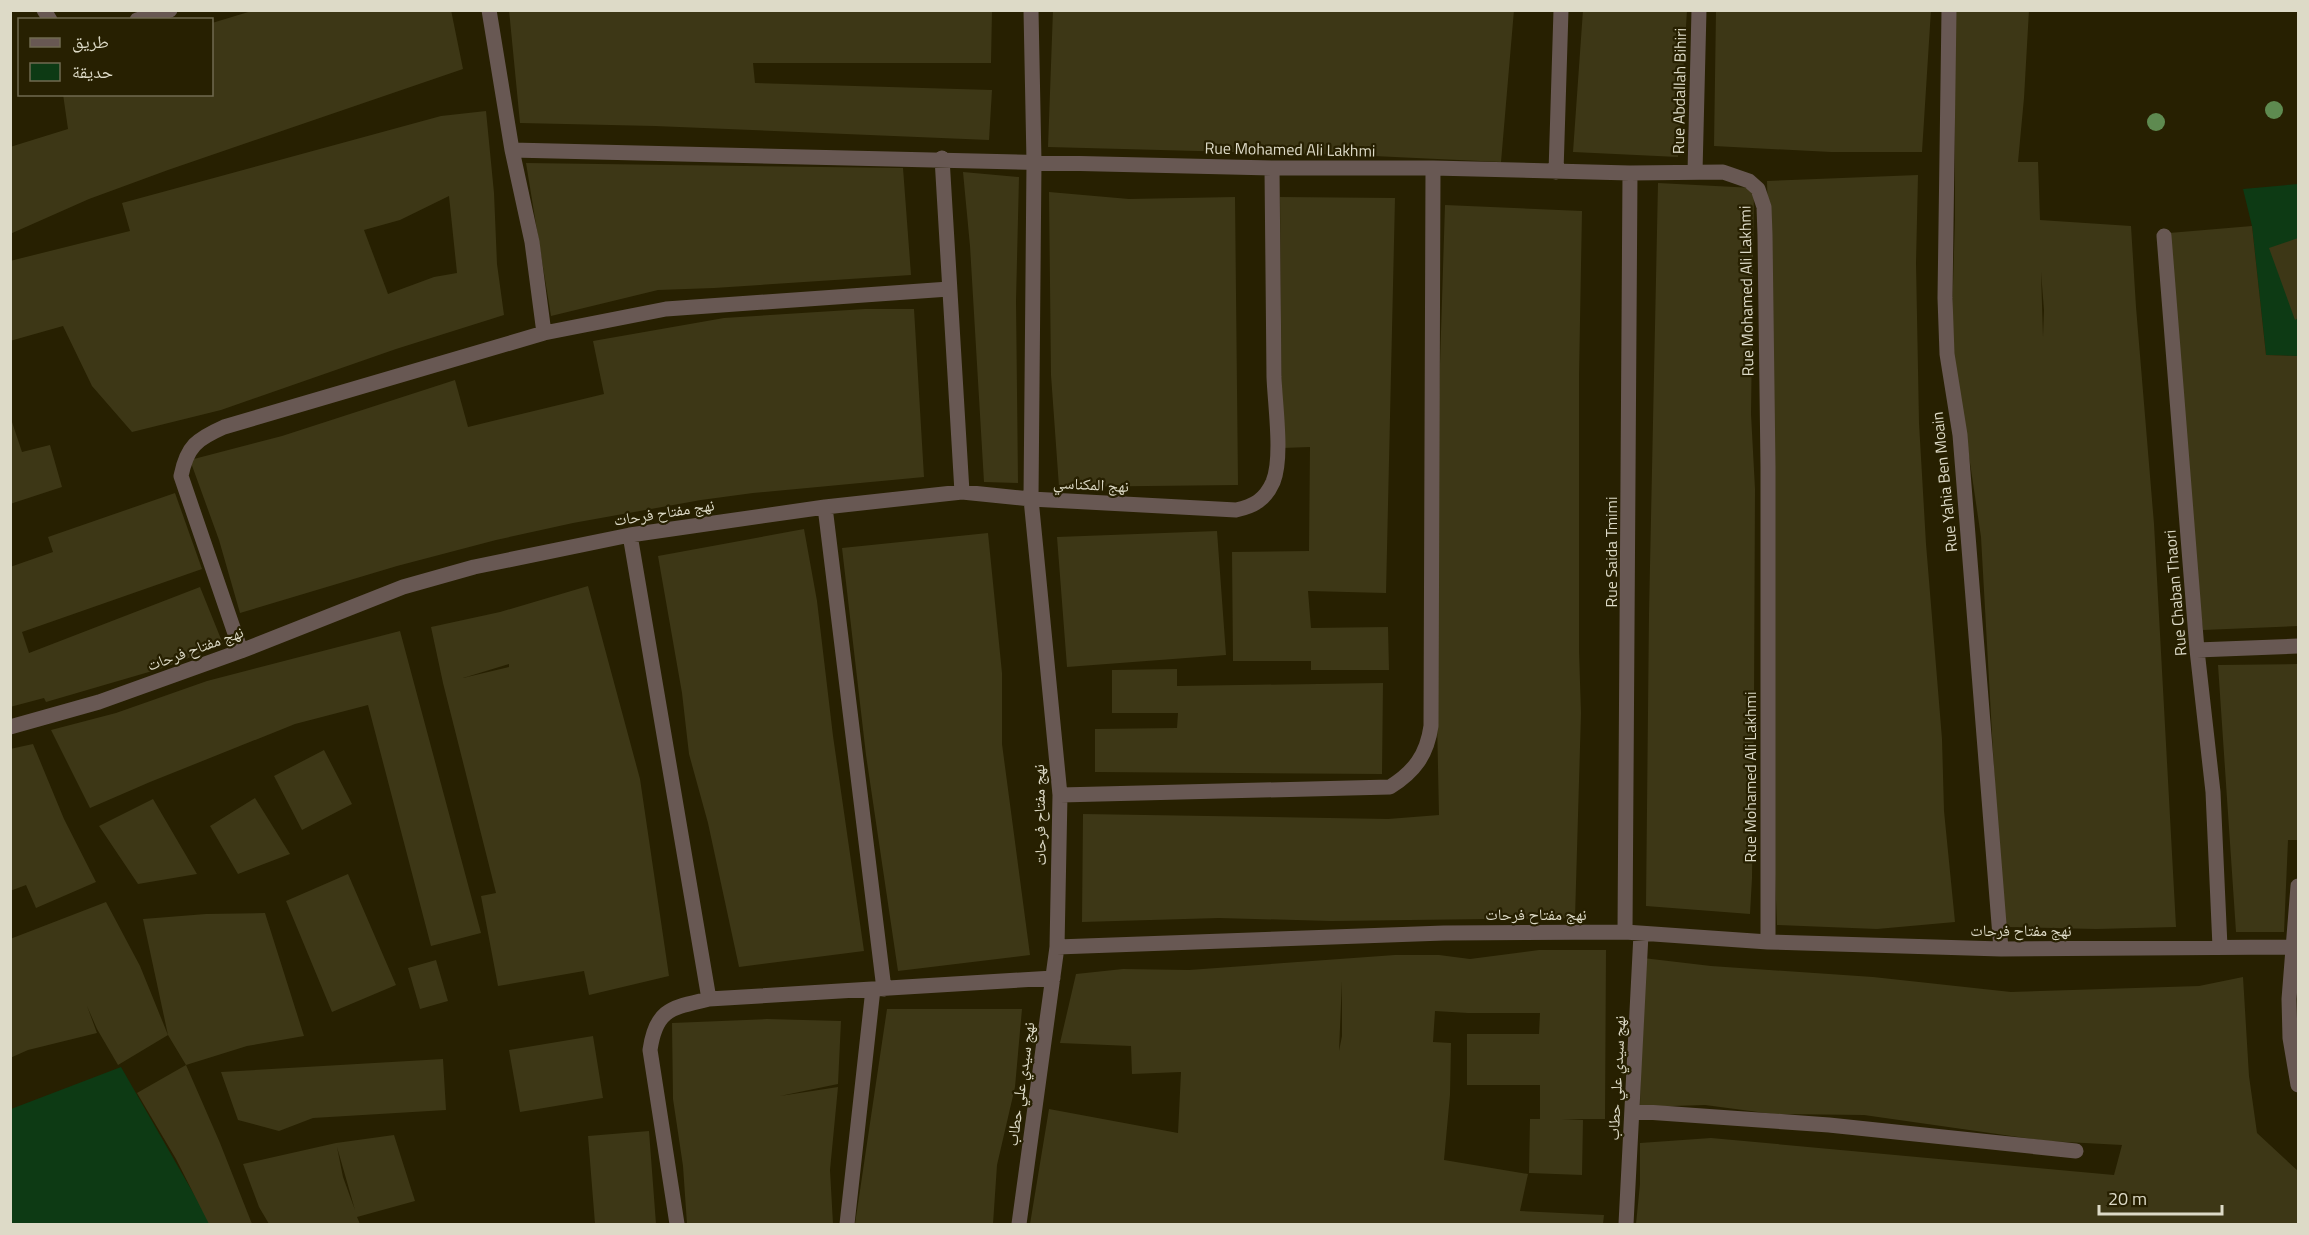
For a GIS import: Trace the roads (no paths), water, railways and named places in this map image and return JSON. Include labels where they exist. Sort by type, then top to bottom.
[{"type":"street","points":[[144,18],[170,10]]},
{"type":"street","points":[[489,10],[512,150],[532,242],[544,333]]},
{"type":"street","name":"نهج المكناسي","points":[[1031,10],[1034,162],[1031,499],[1236,510],[1255,505],[1266,495],[1274,480],[1277,461],[1272,168]]},
{"type":"street","points":[[1556,172],[1561,10]]},
{"type":"street","name":"Rue Abdallah Bihiri","points":[[1695,172],[1699,10]]},
{"type":"street","name":"Rue Yahia Ben Moain","points":[[1949,10],[1947,354],[1960,435],[2001,949]]},
{"type":"street","name":"Rue Mohamed Ali Lakhmi","points":[[512,150],[942,158],[1272,168],[1433,168],[1630,173],[1723,172],[1749,182],[1758,189],[1764,207],[1768,467],[1768,942]]},
{"type":"street","points":[[942,158],[962,492]]},
{"type":"street","points":[[1060,795],[1390,787],[1413,769],[1423,756],[1431,726],[1433,168]]},
{"type":"street","name":"Rue Saida Tmimi","points":[[1625,932],[1630,173]]},
{"type":"street","name":"Rue Chaban Thaori","points":[[2164,236],[2197,650],[2213,792],[2220,947]]},
{"type":"street","points":[[241,651],[181,476],[184,459],[192,446],[206,435],[224,427],[544,333],[666,309],[949,289]]},
{"type":"street","name":"نهج مفتاح فرحات","points":[[10,727],[99,702],[241,651],[403,587],[474,567],[630,535],[825,507],[962,492],[1031,499],[1060,795],[1057,947],[1444,933],[1625,932],[1768,942],[2001,949],[2294,947]]},
{"type":"street","points":[[825,507],[879,989],[847,1224]]},
{"type":"street","points":[[630,535],[709,999]]},
{"type":"street","points":[[2197,650],[2298,646]]},
{"type":"street","points":[[2298,886],[2289,999],[2290,1038],[2298,1085]]},
{"type":"street","name":"نهج سيدي علي حطاب","points":[[1626,1224],[1641,934]]},
{"type":"street","name":"نهج سيدي علي حطاب","points":[[1019,1224],[1057,947]]},
{"type":"street","points":[[677,1224],[650,1050],[652,1031],[659,1020],[674,1008],[709,999],[1053,978]]},
{"type":"street","points":[[1632,1111],[1829,1125],[2076,1151]]}]
